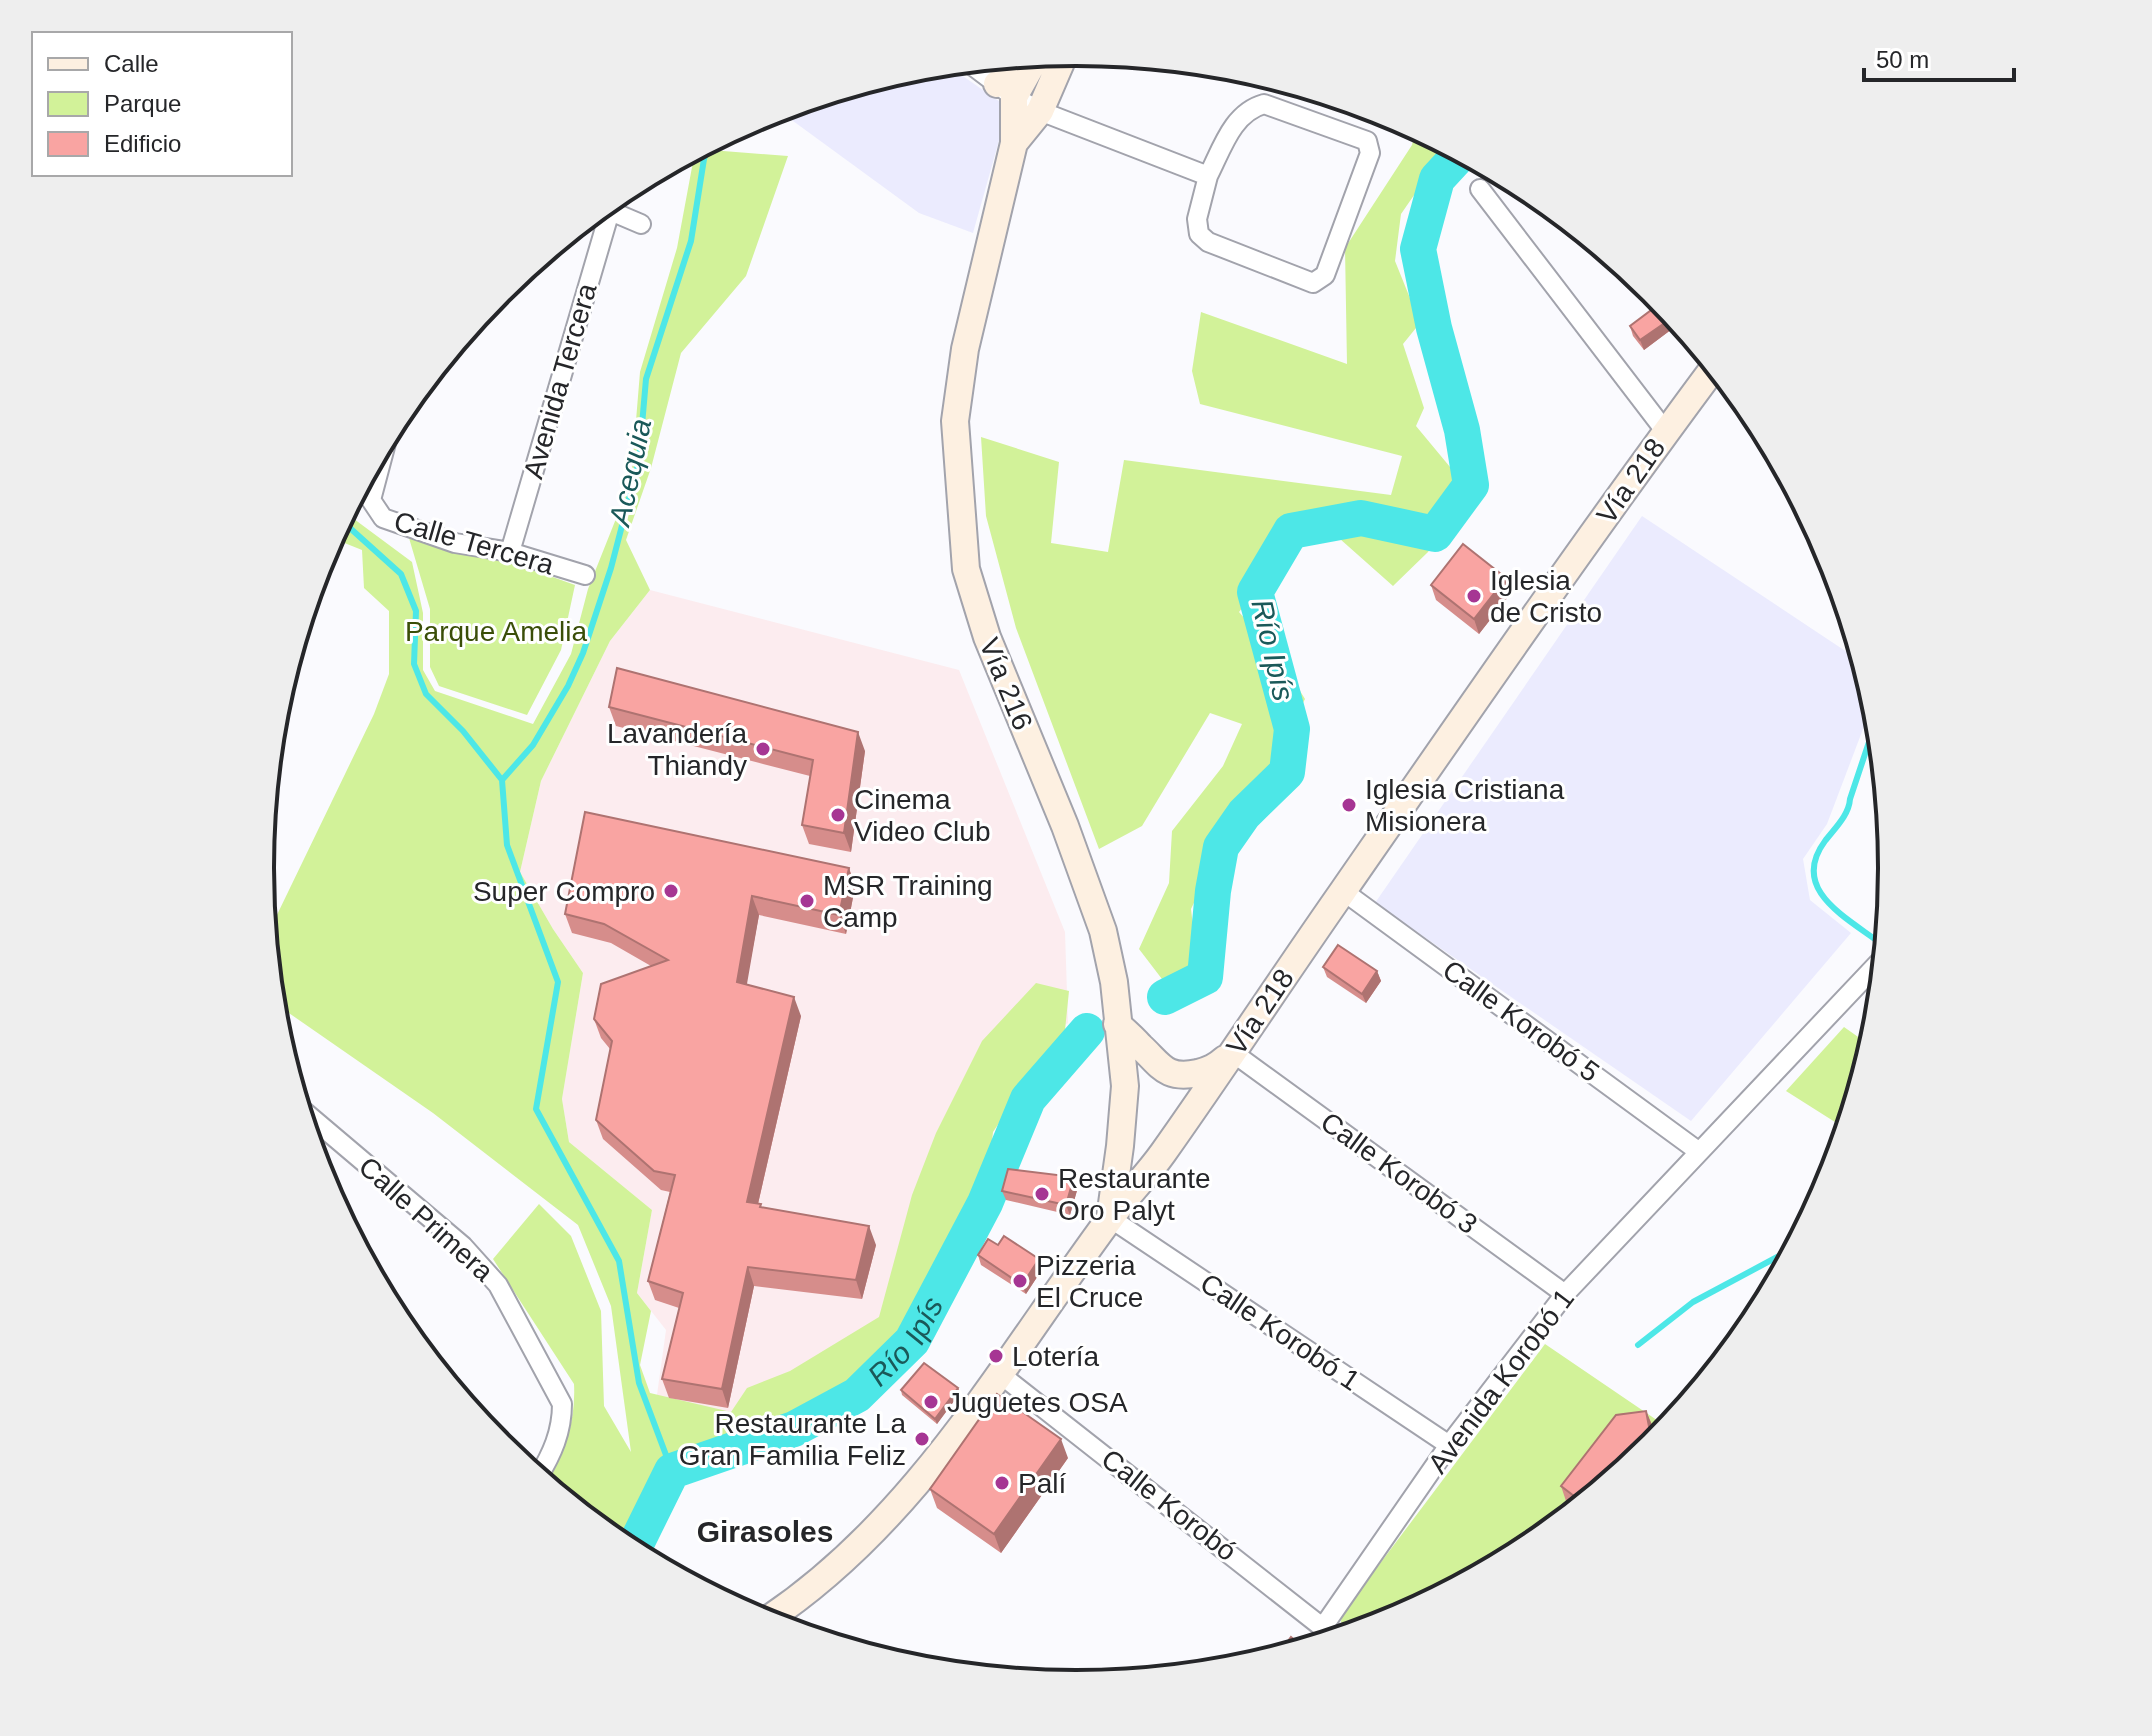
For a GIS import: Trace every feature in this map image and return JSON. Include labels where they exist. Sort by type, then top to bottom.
[{"type":"main road","name":"Vía 216","points":[[1014,143],[1040,111],[1059,67]]},
{"type":"main road","points":[[1006,91],[1025,68]]},
{"type":"main road","name":"Vía 216","points":[[1006,91],[1014,143],[965,349],[955,421],[966,569],[987,637],[1065,826],[1103,931],[1114,982],[1125,1086],[1110,1218]]},
{"type":"main road","name":"Vía 218","points":[[780,1613],[864,1543],[908,1495],[1000,1374],[1110,1218],[1160,1157],[1343,891],[1708,375]]},
{"type":"main road","points":[[1117,1024],[1158,1066],[1170,1074],[1209,1071],[1232,1052]]},
{"type":"street","points":[[981,72],[1040,111],[1208,176]]},
{"type":"street","points":[[1264,104],[1367,141],[1370,153],[1325,275],[1313,283],[1208,242],[1199,234],[1197,219],[1208,176],[1238,118],[1251,108],[1264,104]]},
{"type":"street","points":[[1480,189],[1666,432]]},
{"type":"street","points":[[614,213],[641,224]]},
{"type":"street","name":"Avenida Tercera","points":[[510,552],[603,221]]},
{"type":"street","name":"Calle Tercera","points":[[378,472],[371,500],[383,518],[455,543],[510,552],[585,575]]},
{"type":"street","name":"Calle Korobó 5","points":[[1343,891],[1698,1151]]},
{"type":"street","name":"Avenida Korobó 1","points":[[1332,1628],[1449,1445],[1565,1294],[1871,970]]},
{"type":"street","name":"Calle Korobó 3","points":[[1232,1052],[1565,1294]]},
{"type":"street","name":"Calle Primera","points":[[315,1121],[463,1246],[498,1285],[562,1404],[562,1425],[544,1468]]},
{"type":"street","name":"Calle Korobó 1","points":[[1110,1218],[1449,1445]]},
{"type":"street","name":"Calle Korobó","points":[[1000,1374],[1326,1630]]},
{"type":"shaded area","points":[[961,75],[1003,104],[1007,112],[973,233],[919,213],[790,119],[868,93]]},
{"type":"shaded area","points":[[1642,516],[1849,653],[1865,724],[1827,824],[1803,859],[1810,900],[1851,933],[1691,1121],[1375,903]]},
{"type":"shaded area","points":[[650,590],[959,670],[1065,932],[1068,1023],[1003,1057],[971,1138],[854,1369],[706,1421],[656,1402],[666,1330],[637,1293],[652,1210],[569,1142],[562,1099],[583,973],[520,872],[541,781],[610,641]]},
{"type":"green space","points":[[1413,141],[1442,155],[1401,214],[1395,261],[1420,323],[1403,344],[1424,408],[1416,426],[1455,473],[1448,524],[1428,552],[1393,586],[1331,531],[1285,553],[1239,612],[1284,665],[1305,699],[1244,814],[1221,847],[1191,909],[1198,968],[1165,983],[1139,949],[1169,883],[1172,831],[1223,766],[1242,724],[1210,713],[1142,826],[1099,849],[1016,628],[986,516],[981,437],[1059,462],[1051,543],[1108,552],[1124,460],[1391,495],[1402,456],[1200,404],[1192,371],[1201,312],[1347,364],[1345,248]]},
{"type":"green space","points":[[718,151],[788,156],[746,276],[681,353],[651,468],[626,540],[650,590],[610,641],[541,781],[520,872],[583,973],[562,1099],[569,1142],[652,1210],[637,1293],[651,1311],[640,1365],[650,1393],[731,1412],[747,1388],[790,1371],[879,1317],[912,1195],[936,1133],[982,1041],[1036,983],[1069,991],[1064,1040],[1032,1074],[993,1132],[985,1203],[912,1341],[857,1395],[794,1429],[731,1444],[675,1483],[645,1545],[551,1474],[568,1436],[574,1384],[493,1259],[539,1204],[571,1236],[601,1311],[604,1406],[631,1452],[611,1306],[578,1225],[433,1113],[287,1012],[276,917],[374,714],[389,674],[389,611],[364,588],[362,550],[343,543],[354,519],[412,562],[423,613],[423,670],[435,691],[533,724],[571,654],[588,589],[631,481],[640,372],[677,248],[693,164]]},
{"type":"green space","name":"Parque Amelia","points":[[409,538],[505,560],[575,585],[561,650],[527,715],[439,686],[430,667],[430,609]]},
{"type":"green space","points":[[1844,1027],[1860,1038],[1836,1123],[1786,1091]]},
{"type":"green space","points":[[1545,1344],[1657,1420],[1605,1471],[1564,1504],[1477,1563],[1383,1609],[1342,1624],[1342,1614]]},
{"type":"building","points":[[1651,310],[1664,323],[1640,340],[1630,326]]},
{"type":"building","name":"Iglesia de Cristo","points":[[1463,544],[1506,578],[1474,619],[1431,585]]},
{"type":"building","points":[[617,668],[858,732],[844,833],[802,825],[813,760],[609,707]]},
{"type":"building","points":[[585,812],[849,868],[839,915],[752,896],[737,982],[794,997],[747,1202],[869,1226],[856,1280],[748,1267],[722,1389],[662,1379],[683,1293],[648,1281],[675,1175],[654,1171],[596,1120],[612,1041],[594,1019],[601,984],[668,960],[604,924],[565,914]]},
{"type":"building","points":[[1338,945],[1377,971],[1362,994],[1323,967]]},
{"type":"building","points":[[1008,1169],[1074,1177],[1066,1205],[1002,1191]]},
{"type":"building","name":"Pizzeria El Cruce","points":[[1004,1236],[1039,1259],[1022,1285],[978,1255],[988,1239],[998,1245]]},
{"type":"building","name":"Juguetes OSA","points":[[924,1363],[958,1388],[935,1419],[901,1390]]},
{"type":"building","name":"Palí","points":[[997,1394],[1061,1439],[994,1534],[930,1489]]},
{"type":"building","points":[[1646,1411],[1649,1428],[1574,1496],[1561,1486],[1616,1415]]},
{"type":"waterway","name":"Acequia","points":[[502,780],[533,745],[568,686],[583,653],[611,568],[639,460],[646,379],[691,241],[705,158]]},
{"type":"waterway","name":"Río Ipís","points":[[1165,997],[1205,977],[1213,891],[1221,847],[1244,814],[1287,772],[1292,729],[1255,592],[1291,531],[1361,518],[1435,534],[1471,485],[1462,430],[1434,328],[1418,249],[1437,179],[1454,161]]},
{"type":"waterway","points":[[350,528],[401,574],[416,611],[414,664],[426,694],[463,731],[502,780],[507,845],[558,982],[536,1109],[619,1261],[639,1383],[672,1471]]},
{"type":"waterway","points":[[1868,745],[1847,810],[1825,841],[1816,859],[1814,875],[1818,889],[1828,902],[1874,939]]},
{"type":"waterway","name":"Río Ipís","points":[[638,1540],[672,1471],[794,1429],[857,1395],[912,1341],[985,1203],[1028,1099],[1087,1031]]},
{"type":"waterway","points":[[1638,1345],[1693,1302],[1777,1257]]},
{"type":"place","name":"Iglesia de Cristo","points":[[1474,596]]},
{"type":"place","name":"Lavandería Thiandy","points":[[763,749]]},
{"type":"place","name":"Iglesia Cristiana Misionera","points":[[1349,805]]},
{"type":"place","name":"Cinema Video Club","points":[[838,815]]},
{"type":"place","name":"Super Compro","points":[[671,891]]},
{"type":"place","name":"MSR Training Camp","points":[[807,901]]},
{"type":"place","name":"Restaurante Oro Palyt","points":[[1042,1194]]},
{"type":"place","name":"Pizzeria El Cruce","points":[[1020,1281]]},
{"type":"place","name":"Lotería","points":[[996,1356]]},
{"type":"place","name":"Juguetes OSA","points":[[931,1402]]},
{"type":"place","name":"Restaurante La Gran Familia Feliz","points":[[922,1439]]},
{"type":"place","name":"Palí","points":[[1002,1483]]},
{"type":"district","name":"Girasoles","points":[[765,1531]]}]
